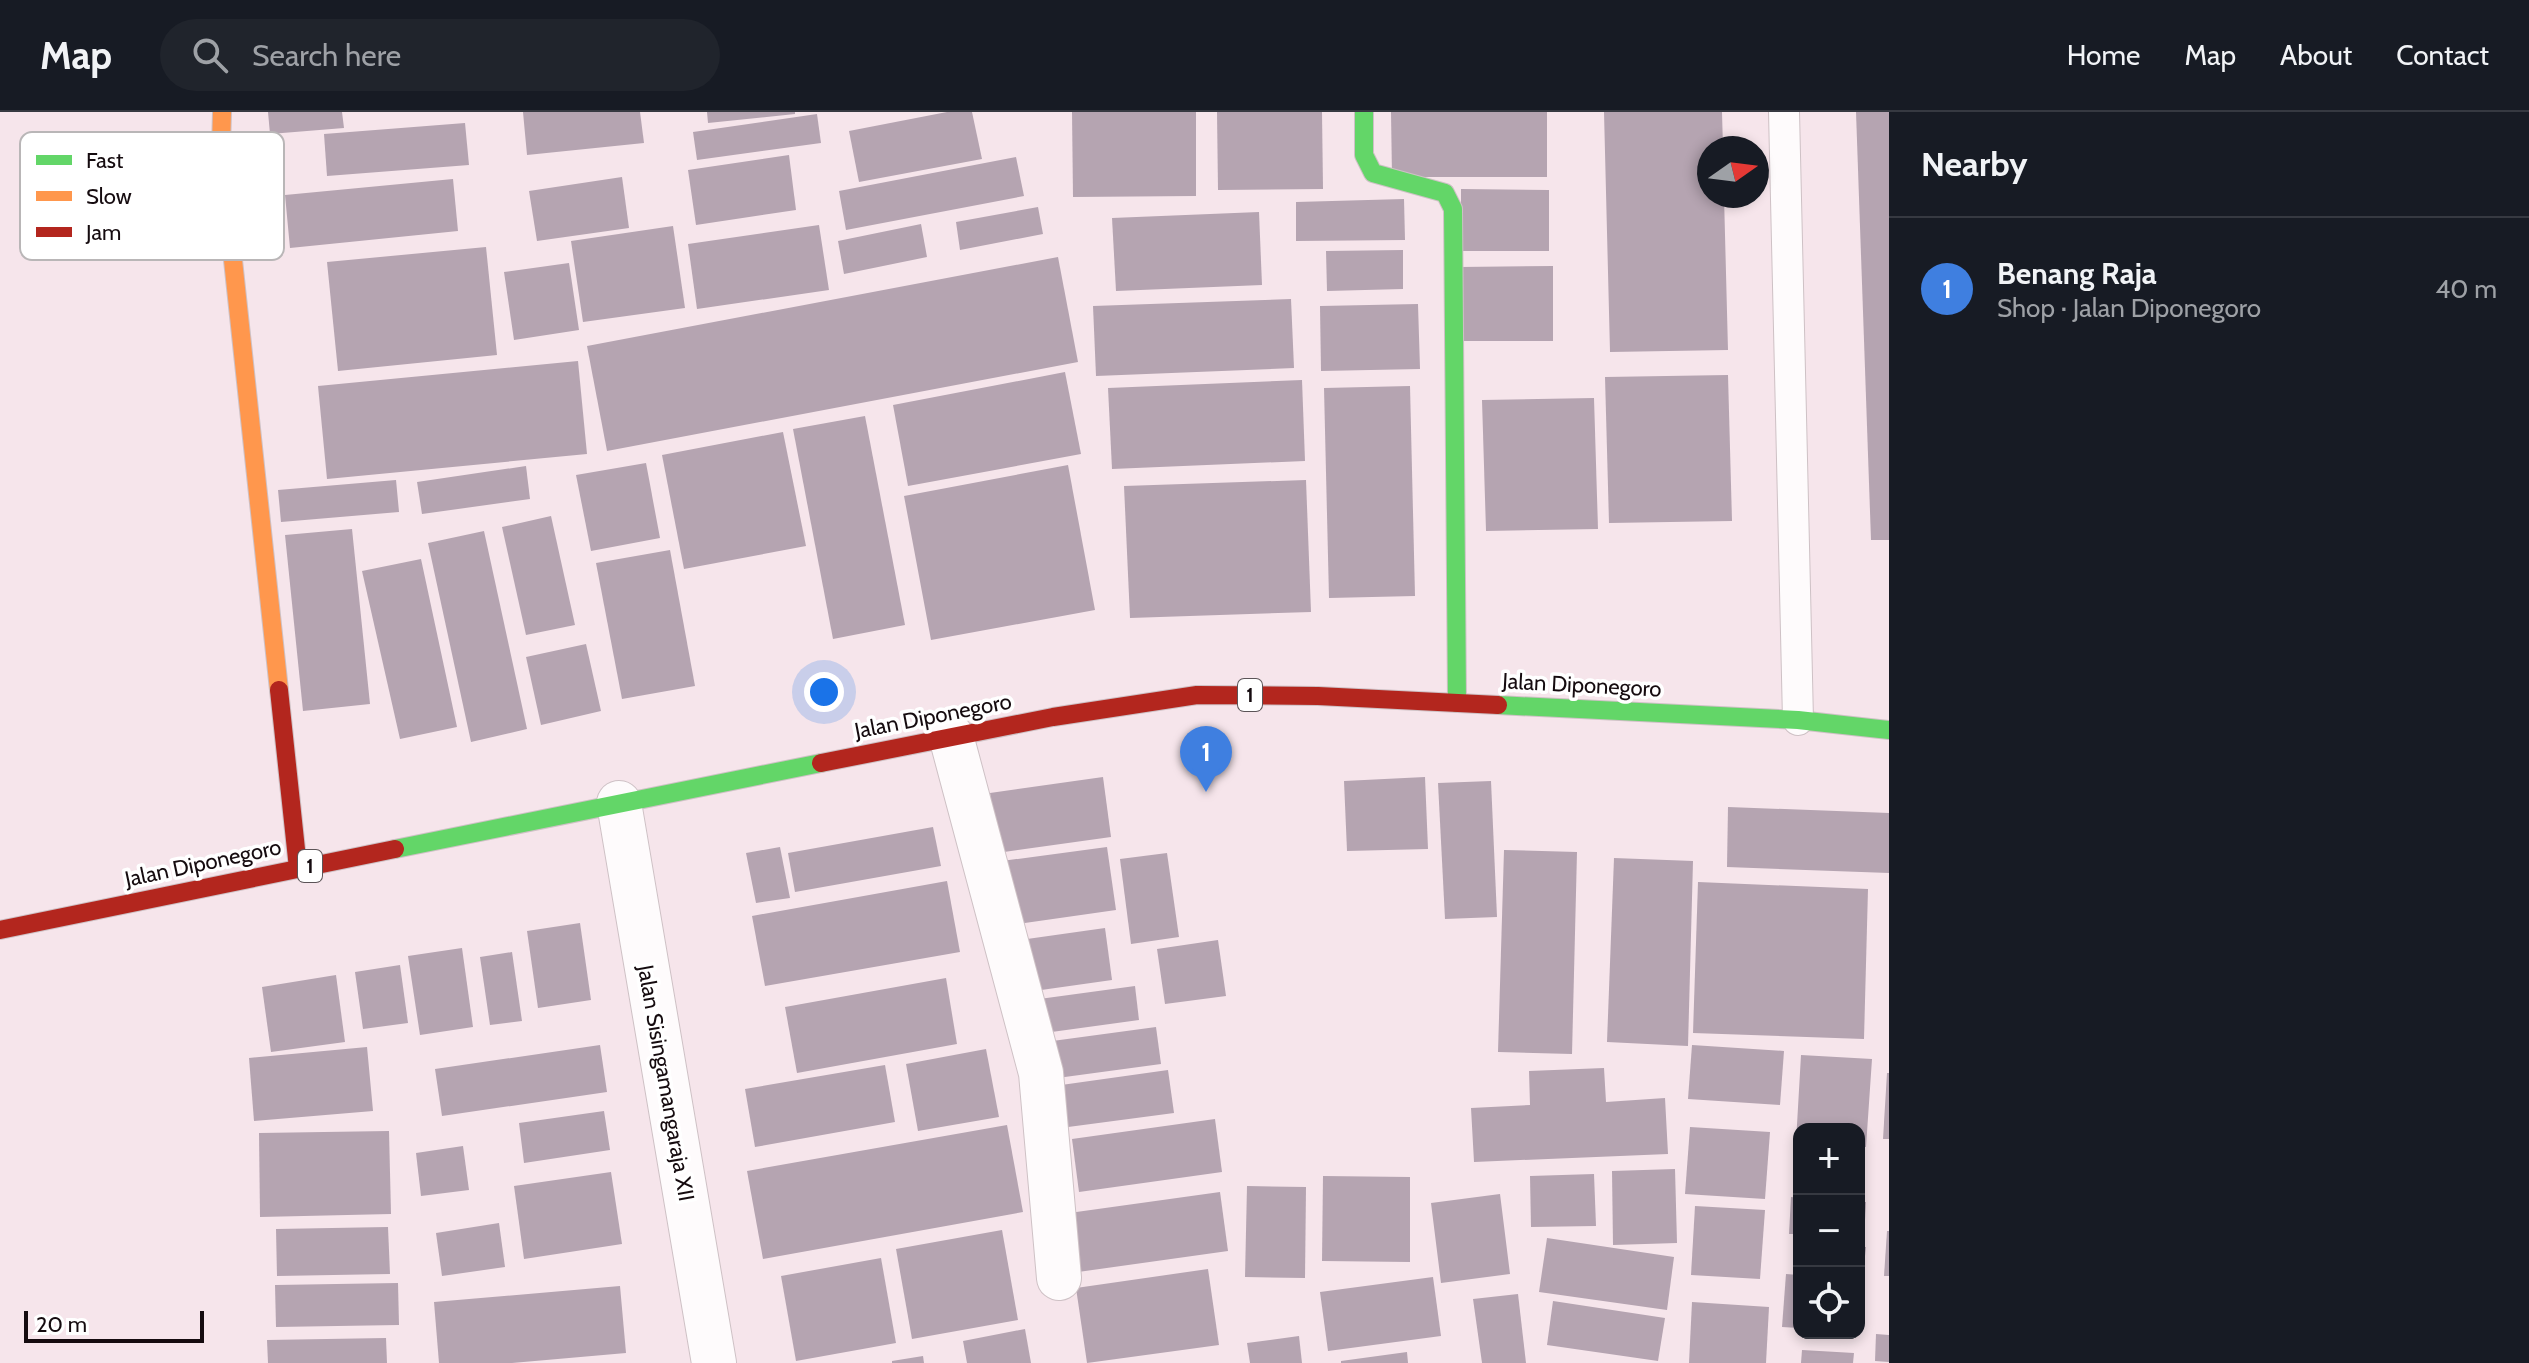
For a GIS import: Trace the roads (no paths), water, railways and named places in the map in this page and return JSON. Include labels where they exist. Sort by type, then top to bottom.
[{"type":"main road","points":[[221,132],[222,112]]},
{"type":"main road","points":[[1364,112],[1364,155],[1373,173],[1445,193],[1453,209],[1457,703]]},
{"type":"main road","points":[[233,260],[298,868]]},
{"type":"main road","name":"Jalan Diponegoro","points":[[0,930],[951,736],[1197,695],[1318,696],[1798,720],[1889,730]]},
{"type":"street","points":[[951,736],[1041,1073],[1059,1278]]},
{"type":"street","name":"Jalan Sisingamangaraja XII","points":[[619,803],[714,1363]]},
{"type":"lane","points":[[1784,112],[1798,720]]},
{"type":"place","name":"Benang Raja","points":[[1206,792]]}]
